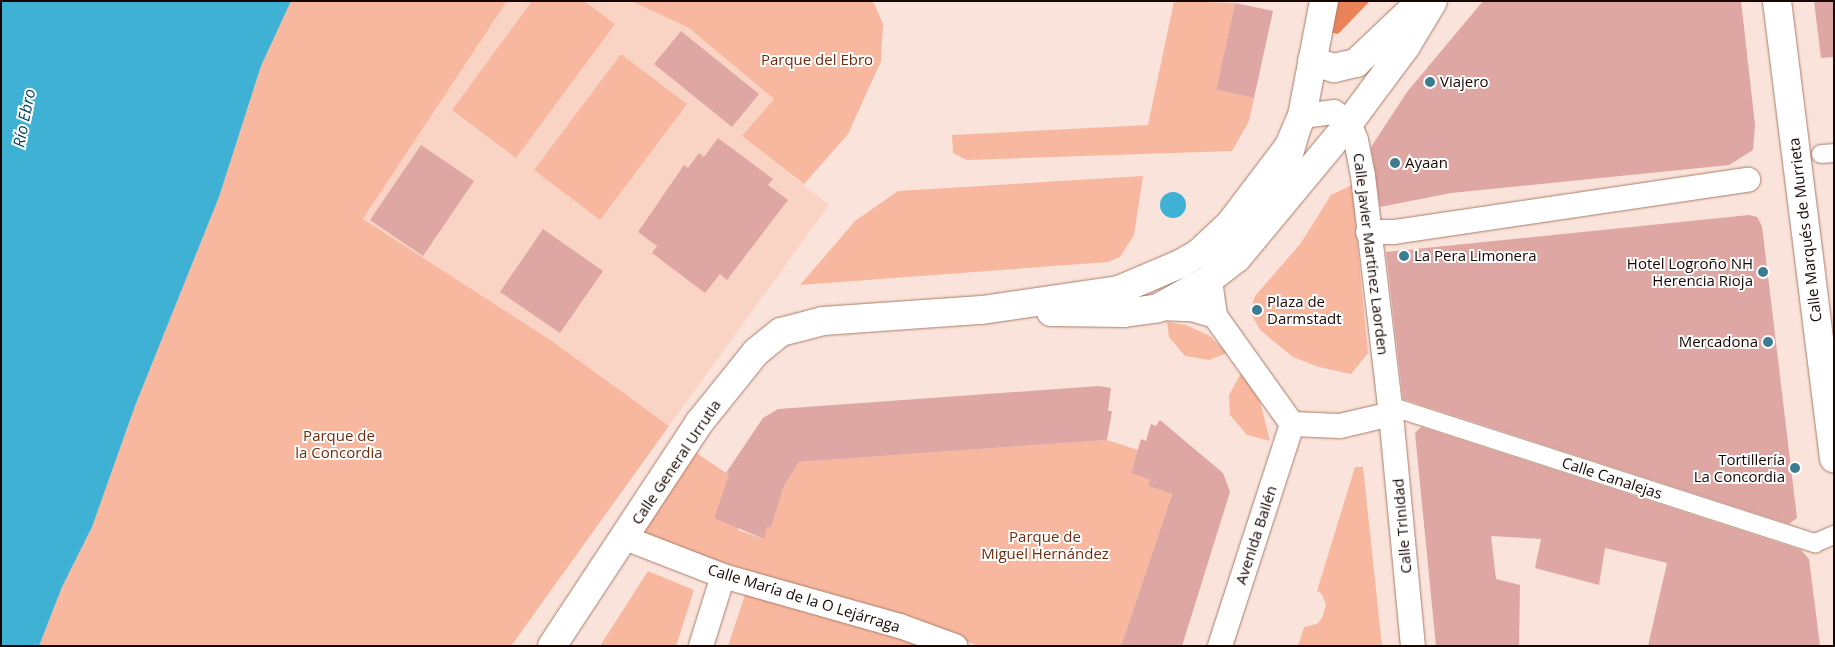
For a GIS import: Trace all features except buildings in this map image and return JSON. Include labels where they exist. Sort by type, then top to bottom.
[{"type":"main road","points":[[1302,116],[1324,1]]},
{"type":"main road","points":[[1312,61],[1334,68],[1356,63],[1421,1]]},
{"type":"main road","points":[[1210,280],[1237,258],[1349,123],[1406,46],[1433,1]]},
{"type":"main road","name":"Calle Marqués de Murrieta","points":[[1777,1],[1834,458]]},
{"type":"main road","name":"Calle General Urrutia","points":[[552,646],[625,538],[699,423],[756,352],[781,332],[823,321],[982,310],[1118,290],[1180,264],[1199,253],[1230,224],[1289,146],[1302,116]]},
{"type":"main road","name":"Calle General Urrutia","points":[[982,310],[1124,313],[1158,308],[1210,280]]},
{"type":"street","points":[[1349,123],[1334,112],[1302,116],[1286,172],[1227,243],[1210,280],[1215,316],[1292,424],[1340,426],[1391,410]]},
{"type":"street","name":"Calle Javier Martínez Laorden","points":[[1349,123],[1356,140],[1363,176],[1368,232],[1391,410]]},
{"type":"street","points":[[1368,232],[1394,232],[1748,180]]},
{"type":"street","points":[[1158,308],[1192,310],[1215,316]]},
{"type":"street","name":"Calle Canalejas","points":[[1391,410],[1815,543],[1834,535]]},
{"type":"street","name":"Calle Trinidad","points":[[1391,410],[1413,646]]},
{"type":"street","name":"Avenida Bailén","points":[[1220,646],[1292,424]]},
{"type":"street","name":"Calle María de la O Lejárraga","points":[[625,538],[723,576],[900,626],[955,646]]},
{"type":"street","points":[[701,646],[723,576]]},
{"type":"shaded area","points":[[507,1],[631,1],[689,28],[774,99],[742,136],[829,205],[669,426],[552,341],[363,219]]},
{"type":"shaded area","points":[[1331,1],[1370,1],[1338,34],[1325,31]]},
{"type":"green space","name":"Parque de la Concordia","points":[[291,1],[507,1],[363,219],[552,341],[669,426],[511,646],[39,646],[62,587],[92,527],[135,406],[219,197],[261,66]]},
{"type":"green space","points":[[532,1],[584,1],[615,24],[516,158],[452,110]]},
{"type":"green space","name":"Parque del Ebro","points":[[631,1],[873,1],[883,24],[881,61],[848,134],[804,184],[742,136],[774,99],[689,28]]},
{"type":"green space","points":[[1174,1],[1235,3],[1216,90],[1254,98],[1249,121],[1232,151],[967,160],[953,153],[952,135],[1148,125]]},
{"type":"green space","points":[[621,54],[687,104],[600,220],[534,170]]},
{"type":"green space","points":[[1143,176],[1134,235],[1120,257],[1108,262],[800,285],[855,221],[898,191]]},
{"type":"green space","points":[[1352,185],[1368,353],[1351,374],[1319,367],[1293,357],[1260,330],[1250,312],[1255,296],[1301,243],[1331,195]]},
{"type":"green space","points":[[1167,322],[1186,325],[1210,336],[1227,353],[1209,360],[1185,356],[1169,337]]},
{"type":"green space","points":[[1241,373],[1260,401],[1270,441],[1247,435],[1230,415],[1229,395]]},
{"type":"green space","name":"Parque de Miguel Hernández","points":[[1107,440],[1138,450],[1131,473],[1150,480],[1148,486],[1172,494],[1121,646],[979,646],[640,535],[695,452],[729,475],[738,530],[763,539],[767,527],[771,528],[784,486],[799,462]]},
{"type":"green space","points":[[1355,467],[1363,467],[1382,646],[1298,646],[1304,627],[1317,624],[1322,618],[1326,605],[1322,594],[1317,591]]},
{"type":"green space","points":[[648,571],[694,590],[676,646],[600,646]]},
{"type":"green space","points":[[749,583],[949,646],[728,646]]},
{"type":"water","name":"Río Ebro","points":[[1,1],[291,1],[261,66],[219,197],[135,406],[92,527],[62,587],[39,646],[1,646]]},
{"type":"water","points":[[1173,192],[1182,196],[1186,205],[1182,214],[1173,218],[1164,214],[1160,205],[1164,196]]},
{"type":"place","name":"Viajero","points":[[1430,82]]},
{"type":"place","name":"Ayaan","points":[[1395,163]]},
{"type":"place","name":"La Pera Limonera","points":[[1404,256]]},
{"type":"place","name":"Hotel Logroño NH Herencia Rioja","points":[[1763,272]]},
{"type":"place","name":"Plaza de Darmstadt","points":[[1257,310]]},
{"type":"place","name":"Mercadona","points":[[1768,342]]},
{"type":"place","name":"Tortillería La Concordia","points":[[1795,468]]}]
